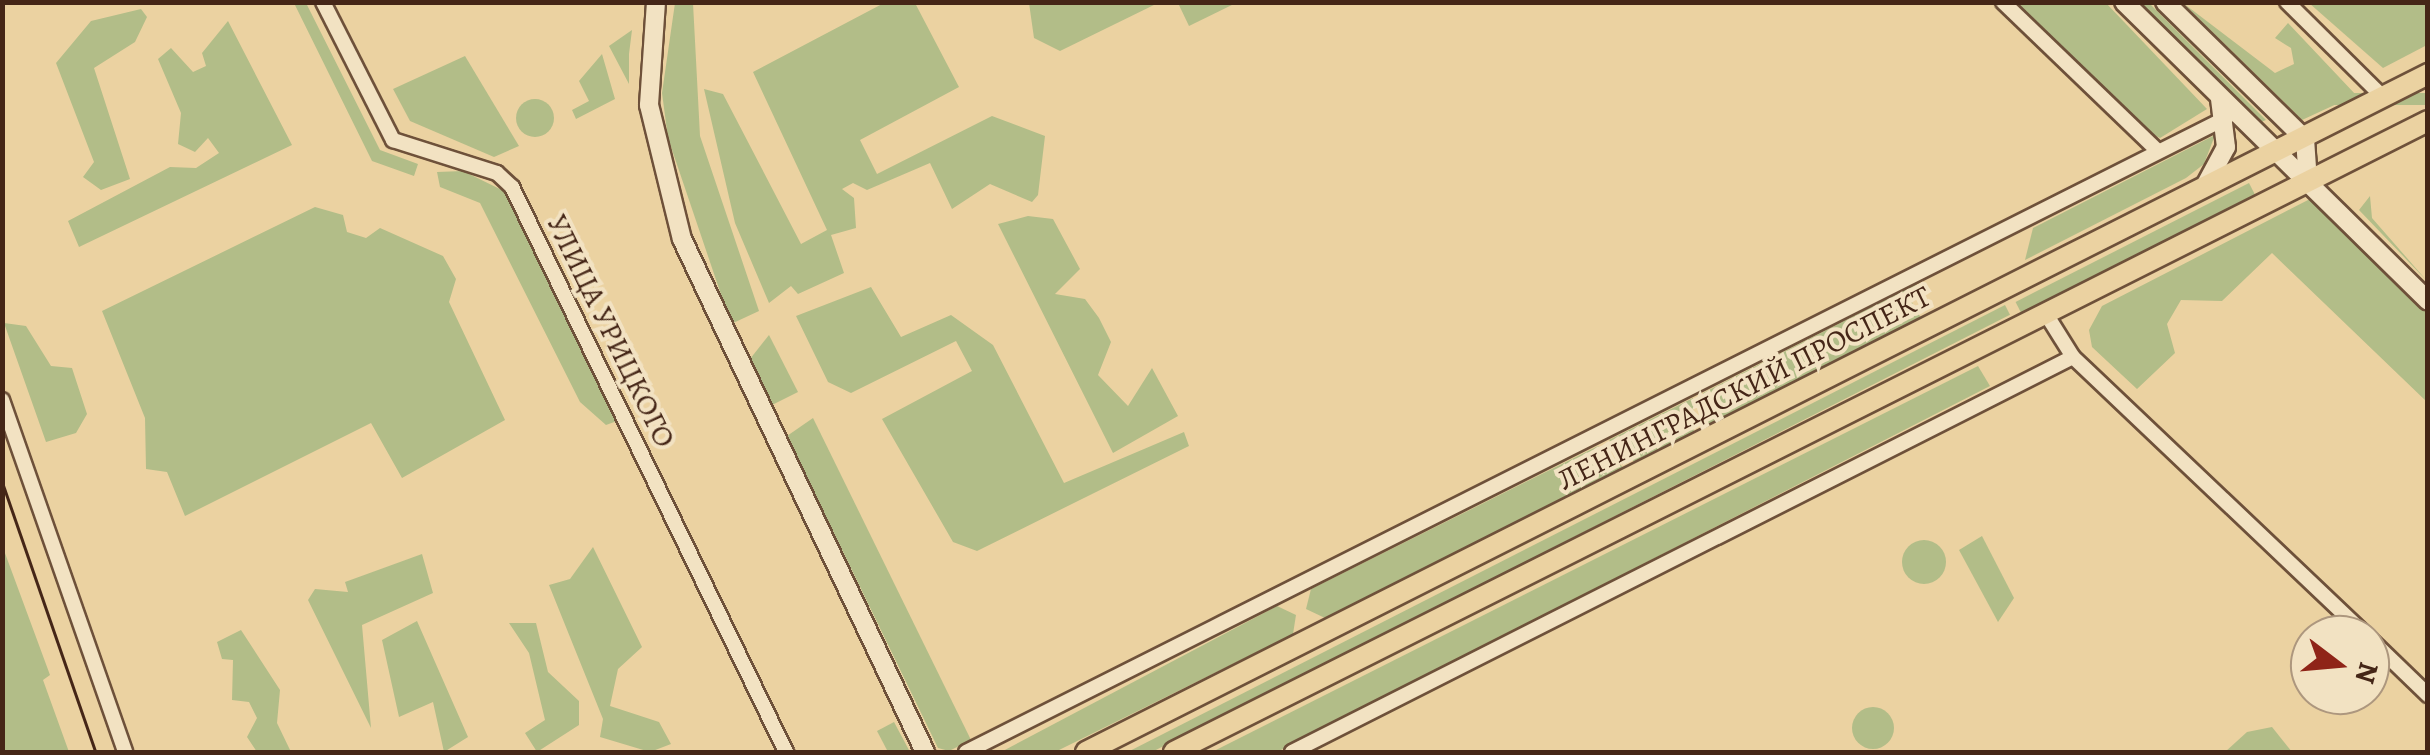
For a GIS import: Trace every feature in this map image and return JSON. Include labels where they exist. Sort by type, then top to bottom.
[{"type":"main road","name":"ЛЕНИНГРАДСКИЙ ПРОСПЕКТ","points":[[1086,752],[2428,74]]},
{"type":"main road","points":[[1174,752],[2428,121]]},
{"type":"street","name":"УЛИЦА УРИЦКОГО","points":[[323,2],[393,140],[497,172],[512,186],[786,752]]},
{"type":"street","points":[[656,2],[648,105],[682,239],[925,752]]},
{"type":"street","points":[[2004,2],[2157,150]]},
{"type":"street","points":[[2124,2],[2428,301]]},
{"type":"street","points":[[2165,2],[2304,138],[2308,182]]},
{"type":"street","points":[[2287,2],[2383,97]]},
{"type":"street","points":[[2201,190],[2226,147],[2226,118],[2218,94]]},
{"type":"street","points":[[966,752],[2226,118]]},
{"type":"street","points":[[2046,314],[2073,357],[2345,615]]},
{"type":"street","points":[[1292,752],[2073,357]]},
{"type":"street","points":[[2,400],[125,752]]},
{"type":"street","points":[[2390,658],[2428,695]]},
{"type":"green space","points":[[1029,2],[1158,3],[1060,51],[1034,38]]},
{"type":"green space","points":[[1178,2],[1236,3],[1189,26]]},
{"type":"green space","points":[[294,3],[306,3],[380,150],[418,164],[414,176],[372,161]]},
{"type":"green space","points":[[675,3],[693,3],[700,136],[759,311],[731,324],[668,138],[662,93]]},
{"type":"green space","points":[[884,3],[915,3],[959,87],[860,140],[877,174],[992,116],[1045,136],[1038,195],[1032,202],[990,184],[952,209],[930,163],[867,190],[853,183],[842,189],[854,198],[856,228],[831,235],[844,273],[798,294],[791,286],[769,303],[735,223],[704,89],[723,94],[801,244],[827,230],[753,72]]},
{"type":"green space","points":[[2016,3],[2106,3],[2207,109],[2160,138],[2150,133]]},
{"type":"green space","points":[[2141,3],[2149,3],[2266,120],[2261,122]]},
{"type":"green space","points":[[2183,3],[2275,73],[2294,64],[2291,48],[2275,38],[2288,23],[2356,95],[2302,120]]},
{"type":"green space","points":[[2309,3],[2427,3],[2427,45],[2383,68]]},
{"type":"green space","points":[[141,9],[147,17],[135,42],[94,68],[130,179],[101,190],[83,177],[94,162],[56,63],[91,21]]},
{"type":"green space","points":[[228,21],[292,145],[79,247],[68,221],[170,167],[196,168],[219,153],[208,138],[195,152],[178,144],[181,113],[158,59],[171,48],[193,72],[206,66],[202,53]]},
{"type":"green space","points":[[632,30],[629,54],[629,84],[609,46]]},
{"type":"green space","points":[[602,54],[615,99],[576,119],[572,110],[589,101],[579,81]]},
{"type":"green space","points":[[465,56],[519,146],[494,157],[410,121],[393,89]]},
{"type":"green space","points":[[2330,93],[2427,93],[2427,105],[2330,105]]},
{"type":"green space","points":[[535,99],[549,104],[554,118],[549,132],[535,137],[521,132],[516,118],[521,104]]},
{"type":"green space","points":[[2215,135],[2204,164],[2186,178],[2025,260],[2033,228]]},
{"type":"green space","points":[[463,171],[506,192],[617,421],[606,425],[580,402],[480,203],[440,187],[437,172]]},
{"type":"green space","points":[[2249,183],[2255,195],[2021,314],[2016,302]]},
{"type":"green space","points":[[2370,196],[2372,218],[2427,281],[2359,210]]},
{"type":"green space","points":[[2310,199],[2427,311],[2427,402],[2272,253],[2222,301],[2181,300],[2167,324],[2175,353],[2137,389],[2092,347],[2089,330],[2102,306]]},
{"type":"green space","points":[[315,207],[343,215],[347,232],[366,238],[380,228],[443,256],[456,279],[449,302],[505,420],[402,478],[371,423],[185,516],[167,472],[146,469],[145,418],[102,311]]},
{"type":"green space","points":[[1028,216],[1053,219],[1080,269],[1055,294],[1085,299],[1099,318],[1111,342],[1098,375],[1128,406],[1152,368],[1178,416],[1113,453],[998,224]]},
{"type":"green space","points":[[1917,284],[1909,297],[1921,318],[1704,429],[1703,393]]},
{"type":"green space","points":[[871,287],[901,337],[951,315],[993,345],[1064,483],[1184,432],[1189,446],[977,551],[953,542],[882,419],[972,371],[956,341],[851,393],[828,382],[796,316]]},
{"type":"green space","points":[[2005,305],[2010,315],[1152,752],[1128,752]]},
{"type":"green space","points":[[4,323],[26,326],[51,366],[72,368],[87,414],[76,433],[46,442]]},
{"type":"green space","points":[[769,335],[798,392],[772,405],[750,359]]},
{"type":"green space","points":[[1978,366],[1990,386],[1277,752],[1212,752]]},
{"type":"green space","points":[[1693,398],[1694,433],[1636,463],[1609,440]]},
{"type":"green space","points":[[813,418],[971,740],[949,751],[938,748],[787,436]]},
{"type":"green space","points":[[1598,446],[1624,468],[1325,618],[1306,609],[1311,589]]},
{"type":"green space","points":[[1982,536],[2014,598],[1998,622],[1959,550]]},
{"type":"green space","points":[[1924,540],[1939,547],[1946,562],[1939,577],[1924,584],[1909,577],[1902,562],[1909,547]]},
{"type":"green space","points":[[2,545],[50,675],[43,680],[69,752],[3,752]]},
{"type":"green space","points":[[593,547],[642,647],[618,669],[610,706],[659,722],[671,744],[650,752],[600,737],[603,719],[549,585],[570,579]]},
{"type":"green space","points":[[422,554],[433,593],[362,625],[371,728],[308,600],[315,589],[348,592],[345,582]]},
{"type":"green space","points":[[1277,606],[1296,615],[1293,634],[1055,752],[1001,752]]},
{"type":"green space","points":[[417,621],[468,737],[444,752],[433,702],[399,717],[382,640]]},
{"type":"green space","points":[[509,623],[536,623],[548,672],[579,701],[579,725],[537,752],[525,733],[545,720],[529,653]]},
{"type":"green space","points":[[241,630],[280,690],[277,723],[291,752],[257,752],[247,737],[257,718],[249,702],[232,700],[233,660],[222,659],[217,642]]},
{"type":"green space","points":[[1873,707],[1888,713],[1894,728],[1888,743],[1873,749],[1858,743],[1852,728],[1858,713]]},
{"type":"green space","points":[[894,722],[910,752],[888,752],[877,731]]},
{"type":"green space","points":[[2272,727],[2292,752],[2225,752],[2247,732]]},
{"type":"tram line","points":[[2,481],[96,752]]}]
